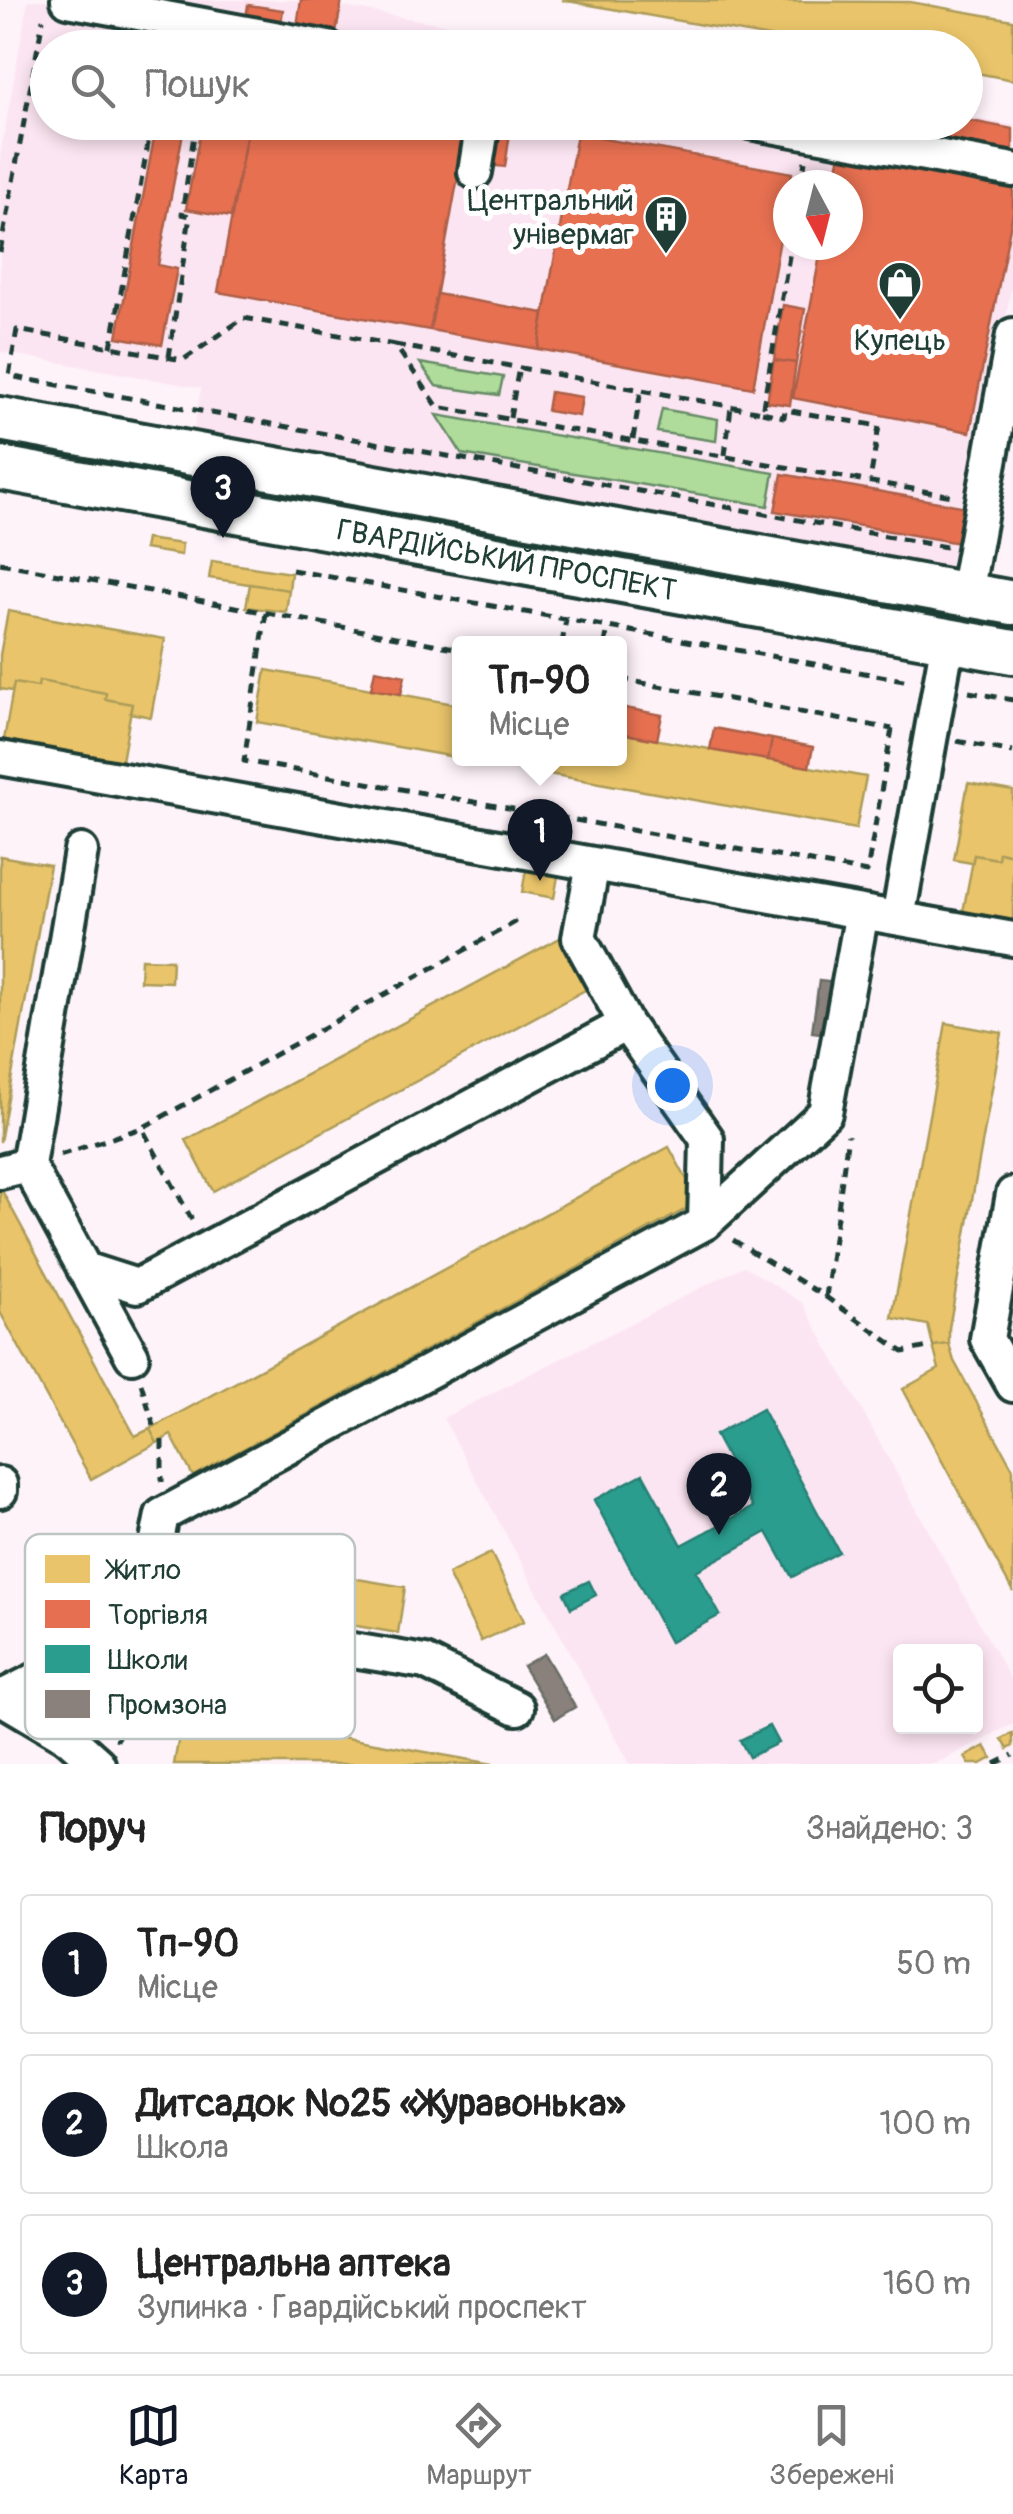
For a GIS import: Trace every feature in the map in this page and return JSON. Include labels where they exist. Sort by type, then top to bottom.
[{"type":"main road","name":"ГВАРДІЙСЬКИЙ ПРОСПЕКТ","points":[[0,419],[1013,602]]},
{"type":"main road","name":"ГВАРДІЙСЬКИЙ ПРОСПЕКТ","points":[[0,468],[1013,652]]},
{"type":"lane","points":[[56,10],[199,30]]},
{"type":"lane","points":[[475,172],[480,140]]},
{"type":"lane","points":[[849,140],[1013,170]]},
{"type":"lane","points":[[966,594],[1006,408],[1013,335]]},
{"type":"lane","points":[[898,918],[948,640]]},
{"type":"lane","points":[[0,758],[1013,940]]},
{"type":"lane","points":[[80,852],[14,1168],[84,1268],[132,1356]]},
{"type":"lane","points":[[594,864],[579,938],[626,1024],[707,1139],[704,1223]]},
{"type":"lane","points":[[158,1534],[162,1515],[704,1223],[825,1114],[862,912]]},
{"type":"lane","points":[[84,1268],[137,1286],[626,1024]]},
{"type":"lane","points":[[1013,1194],[987,1339],[1013,1385]]},
{"type":"lane","points":[[355,1652],[425,1662],[518,1708]]},
{"type":"lane","points":[[1,1697],[25,1684]]},
{"type":"lane","points":[[1,1697],[25,1711]]},
{"type":"lane","points":[[71,1739],[107,1755]]},
{"type":"path","points":[[0,252],[30,122]]},
{"type":"path","points":[[111,348],[149,140]]},
{"type":"path","points":[[168,357],[190,216],[182,214],[193,140]]},
{"type":"path","points":[[762,412],[788,260]]},
{"type":"path","points":[[870,481],[879,426],[785,410],[784,416],[244,318],[183,360],[17,330],[9,376],[973,552]]},
{"type":"path","points":[[395,345],[438,407],[983,502]]},
{"type":"path","points":[[510,418],[518,366]]},
{"type":"path","points":[[632,438],[640,390]]},
{"type":"path","points":[[725,455],[732,406]]},
{"type":"path","points":[[0,564],[452,648]]},
{"type":"path","points":[[292,570],[1013,700]]},
{"type":"path","points":[[266,613],[244,761],[867,872],[892,730],[627,680]]},
{"type":"path","points":[[563,636],[566,619]]},
{"type":"path","points":[[606,636],[608,627]]},
{"type":"path","points":[[930,736],[1013,752]]},
{"type":"path","points":[[14,1168],[142,1128],[521,919]]},
{"type":"path","points":[[142,1128],[207,1248]]},
{"type":"path","points":[[704,1223],[826,1297],[902,1352],[932,1346]]},
{"type":"path","points":[[132,1356],[154,1426]]},
{"type":"path","points":[[996,1764],[1013,1755]]},
{"type":"shaded area","points":[[28,0],[305,0],[476,30],[30,30],[30,140],[983,140],[983,120],[1013,125],[1013,278],[961,570],[193,434],[201,388],[0,352],[0,156]]},
{"type":"shaded area","points":[[744,1266],[803,1303],[1013,1684],[1013,1724],[935,1764],[630,1764],[443,1418]]},
{"type":"green space","points":[[420,363],[503,377],[499,395],[436,386]]},
{"type":"green space","points":[[662,409],[718,419],[716,441],[657,432]]},
{"type":"green space","points":[[437,415],[774,473],[768,506],[462,454]]},
{"type":"green space","points":[[9,442],[1013,621],[1013,638],[6,458]]},
{"type":"building: Житло","points":[[562,0],[910,2],[1013,20],[1013,80],[983,74],[983,30],[730,30]]},
{"type":"building: Житло","points":[[146,539],[182,544],[181,555],[144,549]]},
{"type":"building: Житло","points":[[212,561],[291,573],[289,590],[209,578]]},
{"type":"building: Житло","points":[[250,584],[289,590],[286,612],[246,607]]},
{"type":"building: Житло","points":[[8,611],[165,639],[151,717],[130,713],[132,704],[105,699],[106,693],[39,681],[38,687],[14,683],[12,691],[0,689],[0,655]]},
{"type":"building: Житло","points":[[266,670],[452,704],[452,757],[257,722]]},
{"type":"building: Житло","points":[[39,681],[106,693],[105,699],[132,704],[122,761],[4,740],[14,683],[38,687]]},
{"type":"building: Житло","points":[[627,734],[866,777],[856,829],[505,766],[627,766]]},
{"type":"building: Житло","points":[[968,783],[1013,791],[1013,855],[999,852],[998,859],[974,855],[972,863],[954,860]]},
{"type":"building: Житло","points":[[999,852],[1013,855],[1013,920],[963,912],[974,855],[998,859]]},
{"type":"building: Житло","points":[[0,856],[50,865],[0,1142]]},
{"type":"building: Житло","points":[[527,865],[559,871],[554,898],[522,892]]},
{"type":"building: Житло","points":[[560,938],[587,989],[213,1191],[186,1140]]},
{"type":"building: Житло","points":[[141,959],[172,960],[171,982],[140,981]]},
{"type":"building: Житло","points":[[946,1023],[1002,1033],[949,1344],[933,1346],[928,1325],[892,1318]]},
{"type":"building: Житло","points":[[669,1147],[699,1202],[193,1476],[171,1435],[157,1443],[150,1429]]},
{"type":"building: Житло","points":[[0,1187],[135,1436],[150,1429],[157,1443],[91,1479],[0,1312]]},
{"type":"building: Житло","points":[[949,1344],[954,1361],[1013,1469],[1013,1592],[903,1389],[939,1369],[933,1346]]},
{"type":"building: Житло","points":[[491,1553],[524,1621],[481,1641],[448,1574]]},
{"type":"building: Житло","points":[[355,1579],[405,1587],[398,1633],[355,1626]]},
{"type":"building: Житло","points":[[1013,1733],[1013,1746],[1008,1749],[1002,1739]]},
{"type":"building: Житло","points":[[179,1739],[353,1739],[493,1764],[174,1764]]},
{"type":"building: Житло","points":[[985,1746],[992,1758],[981,1764],[969,1764],[965,1757]]},
{"type":"building: Торгівля","points":[[301,0],[342,0],[336,30],[297,26]]},
{"type":"building: Торгівля","points":[[248,5],[283,10],[280,29],[245,24]]},
{"type":"building: Торгівля","points":[[983,123],[1013,129],[1013,151],[952,140],[983,140]]},
{"type":"building: Торгівля","points":[[154,140],[182,140],[158,265],[177,269],[162,345],[117,337]]},
{"type":"building: Торгівля","points":[[199,140],[246,140],[231,217],[186,209]]},
{"type":"building: Торгівля","points":[[246,140],[465,140],[430,330],[218,292]]},
{"type":"building: Торгівля","points":[[490,140],[509,140],[505,167],[486,165]]},
{"type":"building: Торгівля","name":"Центральний універмаг","points":[[576,140],[610,140],[775,170],[773,260],[776,260],[753,388],[538,349]]},
{"type":"building: Торгівля","name":"Купець","points":[[841,149],[1013,183],[1013,212],[970,432],[793,398],[819,260],[863,260],[863,170],[837,170]]},
{"type":"building: Торгівля","points":[[437,294],[544,313],[538,349],[430,330]]},
{"type":"building: Торгівля","points":[[783,305],[805,309],[796,363],[774,360]]},
{"type":"building: Торгівля","points":[[774,360],[796,363],[790,405],[767,402]]},
{"type":"building: Торгівля","points":[[550,392],[582,397],[579,416],[547,411]]},
{"type":"building: Торгівля","points":[[782,474],[972,508],[965,544],[775,511]]},
{"type":"building: Торгівля","points":[[375,670],[405,676],[401,694],[371,689]]},
{"type":"building: Торгівля","points":[[627,708],[662,715],[657,740],[627,734]]},
{"type":"building: Торгівля","points":[[714,728],[772,739],[768,760],[710,750]]},
{"type":"building: Торгівля","points":[[772,739],[813,747],[809,767],[768,760]]},
{"type":"building: Школи","points":[[762,1409],[839,1552],[792,1577],[767,1532],[696,1571],[720,1615],[670,1642],[594,1500],[643,1474],[682,1545],[753,1507],[715,1435]]},
{"type":"building: Школи","points":[[589,1581],[596,1595],[571,1608],[564,1593]]},
{"type":"building: Школи","points":[[769,1726],[778,1743],[749,1757],[740,1740]]},
{"type":"building: Промзона","points":[[819,981],[837,983],[830,1034],[812,1032]]},
{"type":"building: Промзона","points":[[544,1654],[575,1707],[555,1719],[523,1666]]},
{"type":"place","name":"Центральний універмаг","points":[[666,255]]},
{"type":"place","name":"Купець","points":[[900,321]]},
{"type":"place","name":"Центральна аптека","points":[[223,538]]},
{"type":"place","name":"Тп-90","points":[[540,881]]},
{"type":"place","name":"Дитсадок №25 «Журавонька»","points":[[719,1535]]}]
